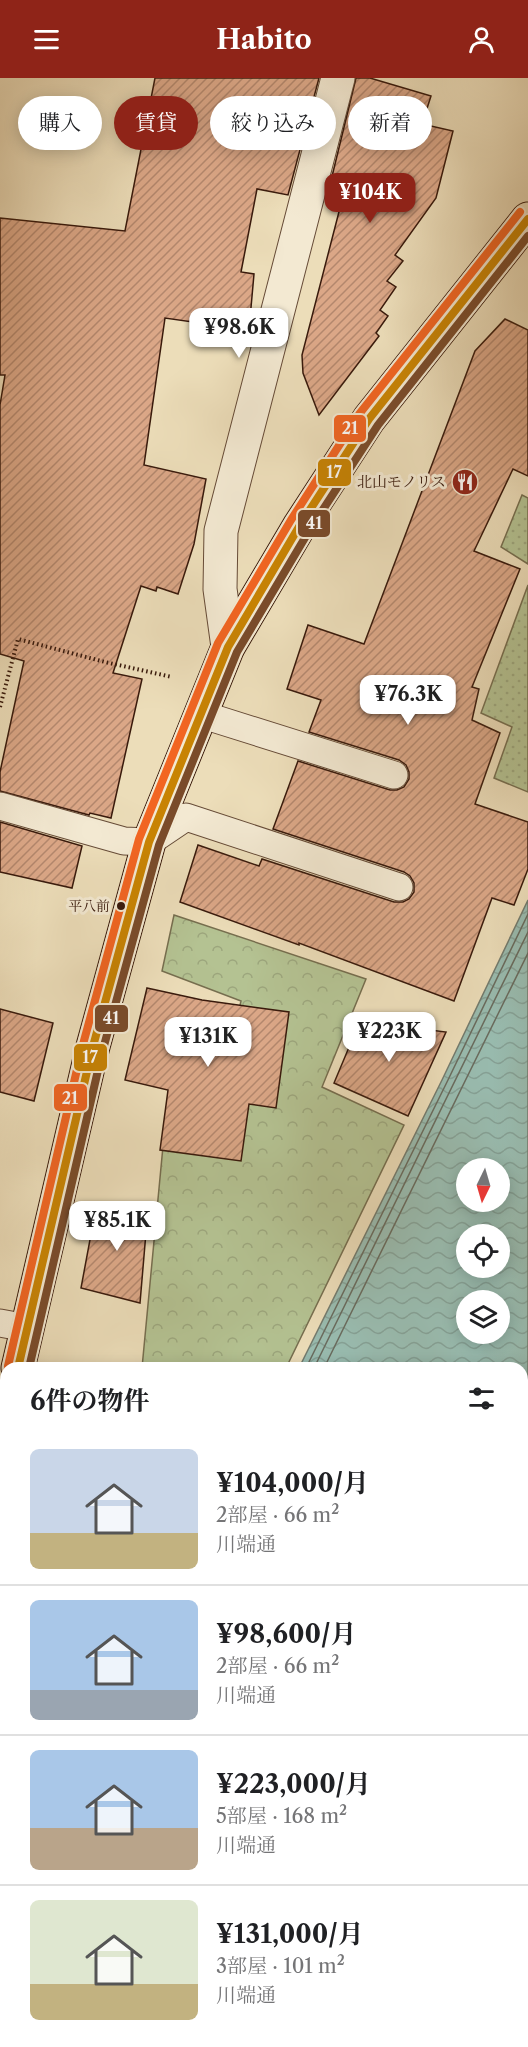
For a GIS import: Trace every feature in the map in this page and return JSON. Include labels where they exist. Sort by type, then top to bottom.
[{"type":"highway","points":[[17,1362],[14,1326],[149,842],[228,647],[300,525],[369,419],[528,219]]},
{"type":"street","points":[[228,647],[220,589],[221,531],[338,78]]},
{"type":"lane","points":[[200,714],[394,775]]},
{"type":"lane","points":[[0,806],[124,841],[149,842],[186,817],[399,887]]},
{"type":"path","points":[[0,708],[18,639],[181,679]]},
{"type":"green space","points":[[522,495],[528,498],[528,564],[501,547]]},
{"type":"green space","points":[[528,585],[528,792],[494,778],[512,727],[481,713]]},
{"type":"green space","points":[[174,915],[366,979],[322,1087],[404,1125],[289,1362],[143,1362],[167,1104],[214,1117],[241,1001],[162,971]]},
{"type":"water","points":[[528,900],[528,1362],[302,1362],[442,1080]]},
{"type":"building","points":[[155,78],[319,78],[314,96],[210,96],[210,150],[300,150],[288,195],[257,189],[241,272],[254,274],[249,330],[165,318],[144,465],[206,479],[194,544],[178,594],[157,587],[156,591],[141,586],[113,673],[142,679],[111,818],[90,813],[89,815],[0,791],[0,772],[24,661],[0,654],[0,405],[5,375],[0,375],[0,218],[125,231],[141,150],[198,150],[198,96],[151,96]]},
{"type":"building","points":[[356,78],[370,78],[431,96],[352,96]]},
{"type":"building","points":[[348,111],[348,150],[432,150],[432,126],[453,131],[436,198],[395,255],[403,261],[387,281],[396,287],[380,310],[388,316],[376,333],[379,336],[319,415],[303,373],[302,355],[341,204],[326,201]]},
{"type":"building","points":[[505,319],[528,330],[528,476],[513,469],[474,551],[520,569],[472,687],[479,689],[472,720],[500,733],[475,804],[528,822],[528,869],[514,905],[492,898],[454,1001],[299,943],[299,945],[180,902],[198,845],[259,866],[262,859],[394,902],[409,899],[414,892],[414,883],[404,872],[273,829],[298,761],[390,790],[404,787],[409,779],[406,765],[399,760],[309,732],[321,700],[287,689],[308,625],[364,644],[475,351]]},
{"type":"building","points":[[0,822],[82,846],[72,888],[0,872]]},
{"type":"building","points":[[147,988],[202,1000],[289,1012],[276,1108],[249,1104],[241,1161],[160,1150],[168,1090],[125,1080]]},
{"type":"building","points":[[0,1009],[53,1023],[34,1101],[0,1092]]},
{"type":"building","points":[[360,1021],[446,1032],[408,1116],[334,1083]]},
{"type":"building","points":[[97,1202],[148,1209],[140,1303],[81,1288]]},
{"type":"transit line","name":"21","points":[[9,1362],[82,1048],[139,839],[218,643],[291,520],[360,413],[520,212]]},
{"type":"transit line","name":"17","points":[[19,1362],[92,1050],[149,842],[228,647],[300,525],[369,419],[528,219]]},
{"type":"transit line","name":"41","points":[[30,1362],[102,1053],[159,845],[237,652],[309,531],[378,425],[528,236]]},
{"type":"place","name":"北山モノリス","points":[[465,482]]},
{"type":"place","name":"平八前","points":[[121,906]]}]
